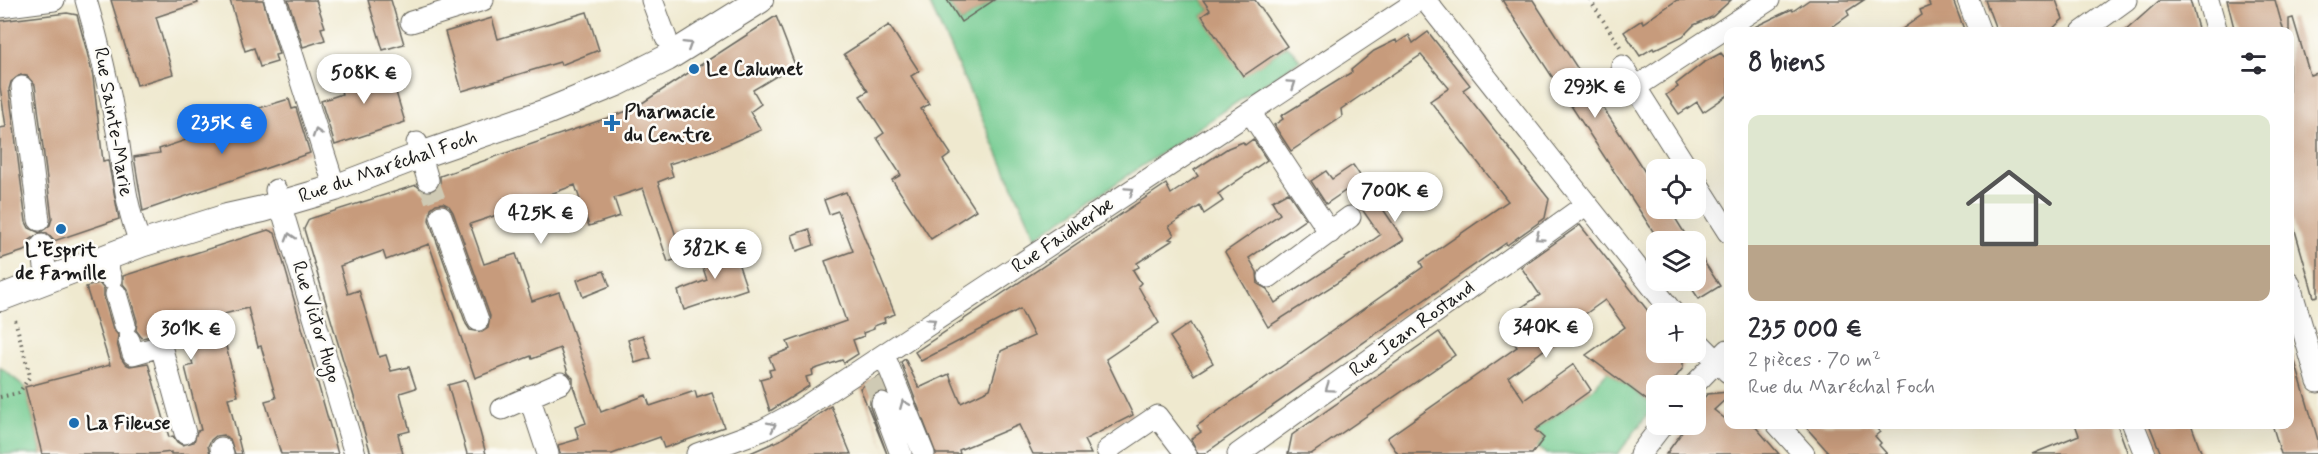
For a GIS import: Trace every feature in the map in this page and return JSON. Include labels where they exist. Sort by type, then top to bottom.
[{"type":"main road","name":"Rue du Maréchal Foch","points":[[3,291],[44,256],[139,240],[227,217],[419,149],[590,81],[727,0]]},
{"type":"main road","name":"Rue du Maréchal Foch","points":[[419,149],[546,112],[627,78],[667,58],[760,0]]},
{"type":"main road","name":"Rue du Maréchal Foch","points":[[3,291],[110,277],[139,240]]},
{"type":"street","points":[[0,7],[54,0]]},
{"type":"street","name":"Rue Sainte-Marie","points":[[86,0],[109,87],[124,189],[139,240]]},
{"type":"street","points":[[275,0],[332,180]]},
{"type":"street","points":[[411,22],[483,0]]},
{"type":"street","points":[[652,0],[666,38]]},
{"type":"street","points":[[1728,27],[1769,0]]},
{"type":"street","points":[[1968,0],[1978,27]]},
{"type":"street","points":[[2089,27],[2126,0]]},
{"type":"street","points":[[2208,0],[2216,27]]},
{"type":"street","points":[[1431,2],[1665,303]]},
{"type":"street","name":"Rue Faidherbe","points":[[697,454],[776,424],[875,366],[1250,112],[1431,2]]},
{"type":"street","points":[[1636,87],[1724,29]]},
{"type":"street","points":[[1622,66],[1681,159]]},
{"type":"street","points":[[22,87],[39,220]]},
{"type":"street","points":[[1250,112],[1330,233]]},
{"type":"street","points":[[419,149],[428,180]]},
{"type":"street","name":"Rue Victor Hugo","points":[[279,197],[355,454]]},
{"type":"street","points":[[1706,197],[1724,226]]},
{"type":"street","name":"Rue Jean Rostand","points":[[1238,454],[1587,204]]},
{"type":"street","points":[[441,216],[478,320]]},
{"type":"street","points":[[1269,277],[1350,217]]},
{"type":"street","points":[[110,277],[133,354],[161,346],[185,433]]},
{"type":"street","points":[[2294,299],[2318,382]]},
{"type":"street","points":[[1706,347],[1724,361],[1706,376]]},
{"type":"street","points":[[875,366],[924,454]]},
{"type":"street","points":[[502,409],[561,383]]},
{"type":"street","points":[[528,396],[548,454]]},
{"type":"street","points":[[882,403],[901,454]]},
{"type":"street","points":[[1109,454],[1107,450],[1157,416],[1186,454]]},
{"type":"street","points":[[1782,429],[1804,454]]},
{"type":"street","points":[[2135,429],[2145,454]]},
{"type":"street","points":[[1640,454],[1655,435]]},
{"type":"path","points":[[1590,0],[1621,46],[1622,66]]},
{"type":"path","points":[[0,397],[19,393],[30,376],[3,291]]},
{"type":"green space","points":[[928,0],[947,0],[961,22],[994,0],[1203,0],[1210,10],[1202,16],[1243,75],[1287,46],[1300,60],[1036,237]]},
{"type":"green space","points":[[0,367],[25,387],[42,454],[0,454]]},
{"type":"green space","points":[[1608,371],[1646,400],[1646,417],[1618,454],[1546,454],[1537,447],[1544,438],[1535,430],[1591,390]]},
{"type":"building","points":[[111,0],[197,0],[198,3],[156,17],[173,74],[137,85]]},
{"type":"building","points":[[230,0],[263,0],[279,54],[275,55],[277,62],[260,67],[254,48],[245,51]]},
{"type":"building","points":[[288,0],[316,0],[325,27],[321,28],[325,40],[303,47]]},
{"type":"building","points":[[368,0],[391,0],[404,44],[383,50]]},
{"type":"building","points":[[947,0],[994,0],[961,22]]},
{"type":"building","points":[[1203,0],[1255,0],[1287,46],[1243,76],[1202,16],[1210,10]]},
{"type":"building","points":[[1502,0],[1533,0],[1646,174],[1646,219],[1676,219],[1683,231],[1653,231]]},
{"type":"building","points":[[1677,0],[1731,0],[1712,17],[1694,25],[1683,36],[1640,56],[1624,32],[1642,20],[1643,23]]},
{"type":"building","points":[[1809,0],[1864,0],[1847,11],[1849,15],[1832,27],[1754,27],[1792,9],[1793,11]]},
{"type":"building","points":[[1928,0],[1953,0],[1963,27],[1905,27],[1922,15],[1920,10],[1930,6]]},
{"type":"building","points":[[1985,0],[2056,0],[2063,19],[2054,27],[1995,27]]},
{"type":"building","points":[[2160,0],[2190,0],[2198,27],[2130,27]]},
{"type":"building","points":[[2227,0],[2275,0],[2283,27],[2234,27]]},
{"type":"building","points":[[587,12],[599,50],[561,65],[560,62],[462,91],[445,32],[492,18],[498,39]]},
{"type":"building","points":[[67,13],[77,15],[87,52],[93,77],[103,161],[108,160],[119,219],[54,241],[47,233],[41,232],[50,225],[52,218],[35,85],[27,76],[20,75],[11,82],[9,89],[26,222],[29,228],[40,233],[30,240],[30,249],[0,259],[0,128],[6,127],[0,87],[0,21]]},
{"type":"building","points":[[776,16],[795,65],[753,90],[761,104],[750,112],[761,130],[714,150],[669,164],[673,176],[658,182],[683,257],[668,262],[643,188],[614,198],[620,216],[589,226],[575,185],[526,203],[529,213],[515,218],[512,210],[470,224],[484,264],[516,254],[532,301],[559,292],[601,412],[646,395],[650,406],[695,391],[697,398],[712,393],[724,427],[664,448],[660,437],[612,454],[560,454],[558,445],[579,439],[575,427],[586,423],[573,386],[573,378],[568,373],[560,348],[532,359],[531,356],[475,378],[429,244],[386,260],[383,251],[340,266],[348,294],[359,290],[379,357],[386,355],[391,371],[409,367],[416,388],[400,393],[410,431],[398,434],[403,454],[371,454],[304,229],[309,219],[416,185],[424,192],[432,192],[440,184],[440,176],[633,109]],"holes":[[[443,203],[449,206],[490,316],[488,328],[482,332],[470,330],[466,324],[429,220],[431,208],[436,204]]]},
{"type":"building","points":[[2293,18],[2310,75],[2318,73],[2318,296],[2314,297],[2294,227],[2294,27],[2289,27],[2289,19]]},
{"type":"building","points":[[889,25],[919,71],[911,76],[929,104],[921,109],[951,154],[943,160],[976,210],[931,239],[892,180],[901,175],[877,138],[884,133],[860,96],[868,91],[844,54]]},
{"type":"building","points":[[1428,32],[1470,85],[1463,90],[1549,199],[1545,218],[1204,454],[1198,454],[1191,439],[1201,432],[1197,426],[1423,267],[1420,262],[1508,201],[1430,101],[1449,88],[1421,55],[1341,109],[1342,117],[1291,151],[1274,125],[1283,119],[1281,116],[1352,72],[1351,70],[1374,51],[1396,40],[1397,43],[1409,35],[1413,43]]},
{"type":"building","points":[[1721,53],[1724,57],[1724,98],[1703,112],[1697,102],[1679,114],[1666,95],[1703,63]]},
{"type":"building","points":[[386,59],[405,122],[335,145],[321,101],[342,94],[338,80],[371,70],[369,64]]},
{"type":"building","points":[[289,99],[292,109],[296,108],[310,153],[143,211],[134,157],[160,153],[159,149],[225,127],[223,118],[254,112],[253,110]]},
{"type":"building","points":[[1253,139],[1267,160],[1218,194],[1223,201],[1204,214],[1200,206],[1169,226],[1174,235],[1169,239],[1173,240],[1137,263],[1139,267],[1133,270],[1141,283],[1138,286],[1159,323],[1106,359],[1133,415],[1084,440],[1091,454],[1033,454],[1019,425],[959,450],[960,454],[936,454],[901,362],[905,359],[919,388],[949,374],[961,403],[990,389],[1001,351],[1034,336],[1020,309],[921,361],[915,352],[1166,184],[1171,194],[1198,176],[1194,170],[1228,148],[1243,142],[1245,145]]},
{"type":"building","points":[[1353,165],[1404,240],[1268,327],[1225,252],[1280,214],[1272,201],[1288,192],[1306,219],[1249,258],[1257,272],[1258,284],[1267,289],[1275,303],[1373,240],[1380,235],[1348,189],[1326,204],[1311,181],[1326,171],[1332,179]]},
{"type":"building","points":[[846,192],[895,314],[884,318],[885,322],[863,333],[864,336],[853,340],[858,354],[844,363],[842,360],[812,370],[813,375],[806,377],[809,386],[770,411],[760,379],[771,376],[769,370],[774,369],[769,357],[790,349],[787,342],[846,321],[825,261],[853,251],[838,211],[829,214],[824,200]]},
{"type":"building","points":[[1580,225],[1646,308],[1646,363],[1683,363],[1683,368],[1678,375],[1646,375],[1646,400],[1586,355],[1625,327],[1605,300],[1577,320],[1580,323],[1562,337],[1551,329],[1558,339],[1508,377],[1524,400],[1574,364],[1591,390],[1535,430],[1544,438],[1532,454],[1398,454],[1387,438],[1517,347],[1500,322],[1540,295],[1521,267]]},
{"type":"building","points":[[809,229],[814,245],[797,251],[792,235]]},
{"type":"building","points":[[268,230],[275,233],[338,454],[281,454],[265,401],[276,398],[261,346],[258,347],[248,308],[216,316],[238,396],[228,398],[242,454],[235,454],[230,439],[223,435],[211,440],[208,446],[210,454],[171,454],[171,452],[42,454],[25,387],[110,365],[86,287],[99,283],[104,289],[104,298],[113,329],[118,335],[117,343],[121,358],[125,364],[130,366],[148,363],[169,437],[173,436],[182,445],[194,442],[197,431],[201,430],[185,367],[193,365],[184,329],[142,338],[136,330],[137,321],[128,290],[123,284],[123,276]]},
{"type":"building","points":[[733,248],[747,289],[684,310],[678,291],[707,280],[700,259]]},
{"type":"building","points":[[1706,265],[1720,286],[1699,299],[1694,291],[1706,291]]},
{"type":"building","points":[[604,271],[610,286],[583,297],[577,280]]},
{"type":"building","points":[[1190,323],[1213,363],[1194,375],[1170,337]]},
{"type":"building","points":[[1439,332],[1455,355],[1311,454],[1288,454],[1292,435]]},
{"type":"building","points":[[643,335],[651,358],[635,363],[628,340]]},
{"type":"building","points":[[2294,358],[2318,440],[2318,454],[2281,454],[2274,429],[2294,429]]},
{"type":"building","points":[[879,376],[885,391],[873,394],[870,407],[887,454],[860,388]]},
{"type":"building","points":[[466,380],[486,454],[467,454],[448,385]]},
{"type":"building","points":[[1724,392],[1724,401],[1714,410],[1724,418],[1724,429],[1757,429],[1779,454],[1666,454],[1680,435],[1706,435],[1706,395]]},
{"type":"building","points":[[831,406],[851,454],[748,454],[780,440]]},
{"type":"building","points":[[1808,429],[1877,429],[1880,432],[1875,436],[1887,454],[1830,454]]},
{"type":"building","points":[[2077,429],[2119,429],[2128,454],[2032,454],[2079,435]]},
{"type":"building","points":[[2151,429],[2193,429],[2202,454],[2161,454]]},
{"type":"tunnel","points":[[428,180],[441,216]]},
{"type":"tunnel","points":[[873,379],[882,403]]},
{"type":"place","name":"Le Calumet","points":[[694,69]]},
{"type":"place","name":"Pharmacie du Centre","points":[[612,123]]},
{"type":"place","name":"L’Esprit de Famille","points":[[61,229]]},
{"type":"place","name":"La Fileuse","points":[[74,423]]}]
